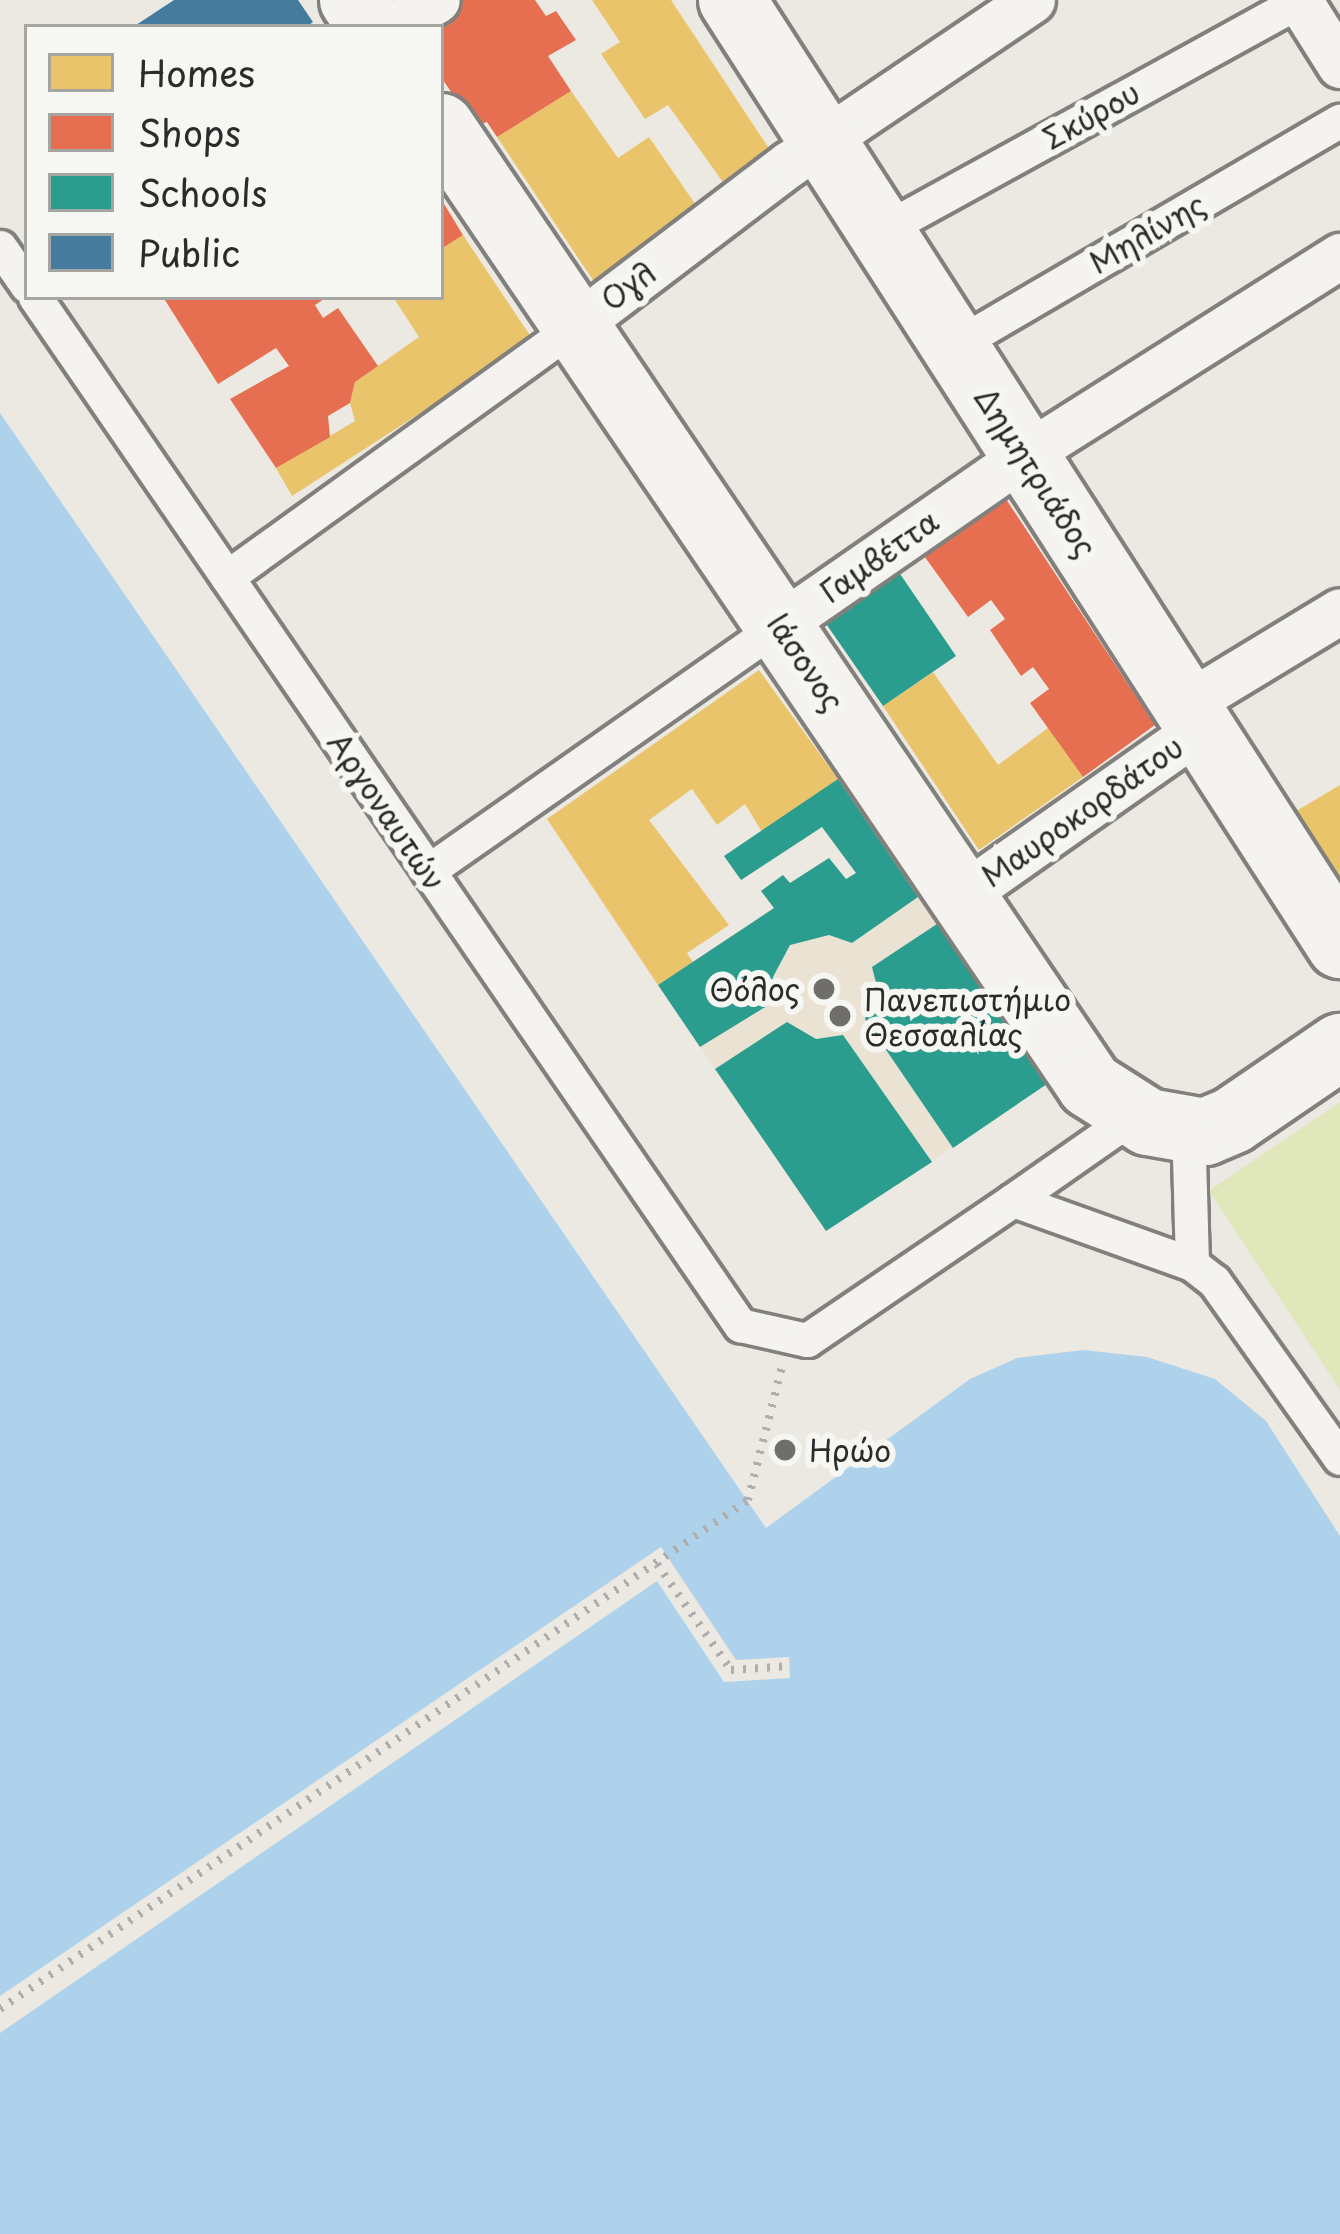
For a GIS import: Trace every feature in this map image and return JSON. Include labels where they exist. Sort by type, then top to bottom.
[{"type":"main road","name":"Δημητριάδος","points":[[732,0],[1340,945]]},
{"type":"main road","name":"Ιάσονος","points":[[444,131],[1090,1085],[1159,1126],[1192,1133],[1202,1142]]},
{"type":"main road","points":[[1202,1142],[1340,1047]]},
{"type":"street","points":[[397,24],[437,0]]},
{"type":"street","name":"Ογλ","points":[[227,577],[823,141],[1032,0]]},
{"type":"street","points":[[1300,0],[1340,65]]},
{"type":"street","name":"Σκύρου","points":[[881,231],[1300,0]]},
{"type":"street","name":"Μηλίνης","points":[[954,346],[1340,121]]},
{"type":"street","name":"Γαμβέττα","points":[[428,871],[1025,455],[1340,256]]},
{"type":"street","name":"Αργοναυτών","points":[[36,300],[740,1325],[790,1336]]},
{"type":"street","name":"Μαυροκορδάτου","points":[[963,895],[1193,717],[1340,611]]},
{"type":"street","points":[[790,1336],[807,1340],[1112,1131]]},
{"type":"street","points":[[1192,1264],[1202,1142]]},
{"type":"street","points":[[1013,1200],[1192,1264],[1214,1281],[1253,1329],[1340,1458]]},
{"type":"path","points":[[0,2009],[748,1500],[790,1336]]},
{"type":"path","points":[[657,1564],[730,1670],[789,1666]]},
{"type":"shaded area","name":"Πανεπιστήμιο Θεσσαλίας","points":[[838,779],[1047,1084],[826,1231],[658,985],[773,908],[761,891],[783,875],[790,883],[829,858],[846,879],[856,873],[822,828],[741,880],[724,856]]},
{"type":"green space","points":[[1340,1102],[1340,1390],[1209,1191]]},
{"type":"water","points":[[0,413],[766,1528],[970,1379],[1017,1358],[1083,1350],[1147,1357],[1215,1379],[1266,1421],[1340,1536],[1340,2234],[0,2234]]},
{"type":"pier","points":[[661,1547],[736,1660],[789,1657],[790,1678],[724,1682],[657,1581],[0,2033],[0,1996]]},
{"type":"building: Homes","points":[[592,0],[671,0],[772,153],[725,185],[668,105],[645,119],[601,54],[620,42]]},
{"type":"building: Homes","points":[[571,91],[618,158],[649,137],[700,211],[597,286],[497,137]]},
{"type":"building: Homes","points":[[463,235],[533,340],[292,496],[276,468],[355,421],[350,403],[355,382],[419,337],[395,300],[444,300],[444,247]]},
{"type":"building: Homes","points":[[759,670],[838,779],[762,832],[745,804],[717,825],[692,789],[649,820],[729,925],[687,953],[693,962],[658,985],[547,819]]},
{"type":"building: Homes","points":[[933,672],[998,765],[1048,728],[1083,777],[979,850],[883,706]]},
{"type":"building: Homes","points":[[1340,785],[1340,889],[1293,813]]},
{"type":"building: Shops","points":[[454,0],[535,0],[546,16],[556,11],[576,40],[548,56],[571,91],[497,137],[487,122],[474,126],[444,81],[444,24],[424,24]]},
{"type":"building: Shops","points":[[444,204],[463,235],[444,247]]},
{"type":"building: Shops","points":[[165,300],[322,300],[315,305],[323,318],[338,308],[378,366],[355,382],[350,403],[328,416],[330,437],[276,468],[230,399],[289,366],[276,348],[218,384]]},
{"type":"building: Shops","points":[[1000,490],[1155,725],[1083,777],[1030,703],[1049,689],[1033,667],[1021,676],[990,630],[1005,619],[991,600],[968,617],[917,546]]},
{"type":"building: Schools","points":[[894,565],[956,656],[883,706],[820,615]]},
{"type":"building: Schools","points":[[838,779],[918,897],[852,943],[829,935],[790,945],[773,977],[775,1001],[700,1047],[658,985],[774,908],[761,891],[783,875],[790,883],[829,858],[846,879],[856,873],[822,827],[741,880],[724,856]]},
{"type":"building: Schools","points":[[937,924],[1047,1084],[953,1148],[865,1019],[876,983],[872,967]]},
{"type":"building: Schools","points":[[787,1022],[816,1039],[843,1035],[932,1162],[826,1231],[715,1069]]},
{"type":"building: Public","points":[[174,0],[298,0],[313,22],[310,24],[138,24]]},
{"type":"place","name":"Θόλος","points":[[824,989]]},
{"type":"place","name":"Πανεπιστήμιο Θεσσαλίας","points":[[840,1016]]},
{"type":"place","name":"Ηρώο","points":[[785,1450]]}]
